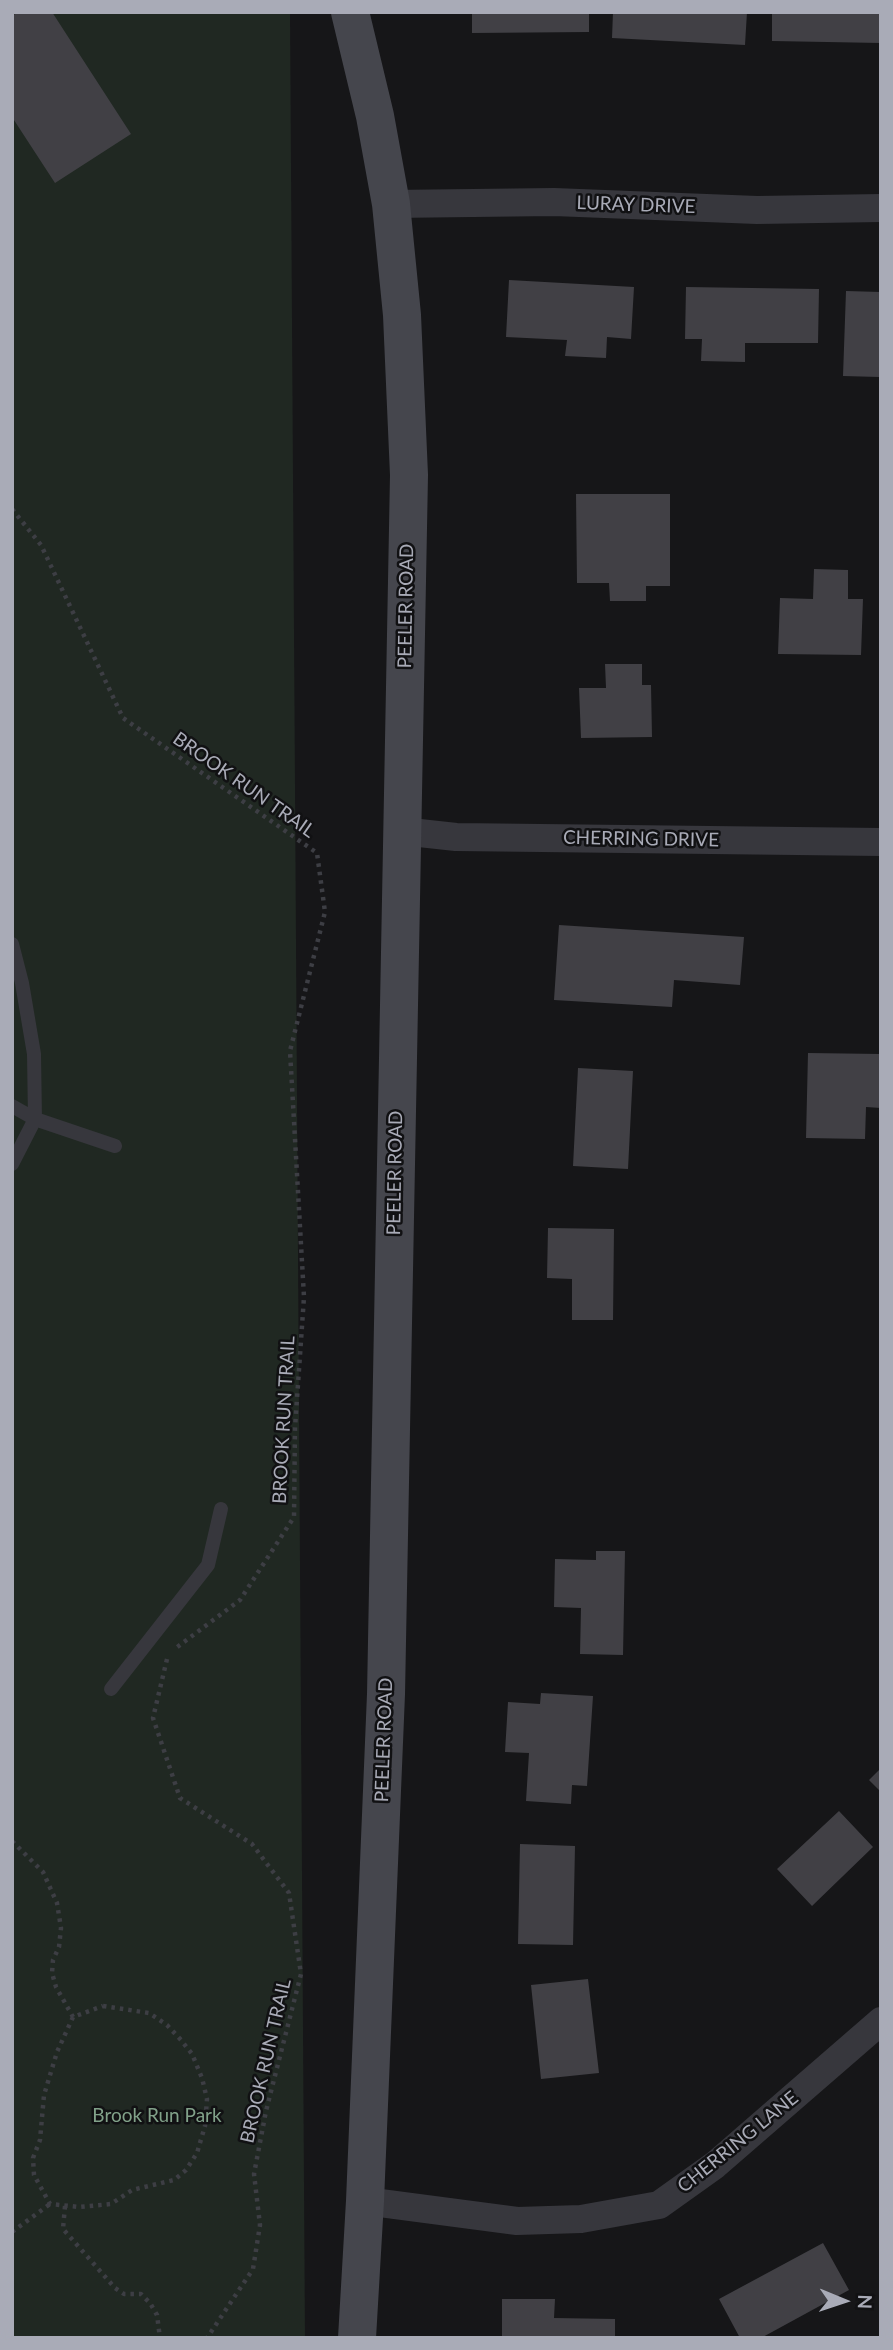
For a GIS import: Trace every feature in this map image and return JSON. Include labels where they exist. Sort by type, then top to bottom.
[{"type":"street","name":"PEELER ROAD","points":[[350,12],[375,116],[391,204],[402,316],[409,475],[386,1694],[357,2338]]},
{"type":"street","name":"LURAY DRIVE","points":[[391,204],[554,202],[757,210],[881,208]]},
{"type":"street","name":"CHERRING DRIVE","points":[[401,831],[456,837],[881,842]]},
{"type":"street","name":"CHERRING LANE","points":[[365,2201],[517,2221],[581,2219],[659,2205],[715,2165],[881,2021]]},
{"type":"lane","points":[[12,944],[22,983],[34,1054],[35,1119],[12,1164]]},
{"type":"lane","points":[[12,1106],[35,1119],[115,1146]]},
{"type":"lane","points":[[111,1689],[208,1564],[221,1509]]},
{"type":"path","name":"BROOK RUN TRAIL","points":[[12,509],[41,545],[123,718],[317,853],[325,912],[290,1051],[304,1297],[295,1427],[294,1517],[240,1600],[168,1655],[153,1718],[180,1798],[252,1844],[289,1893],[301,1974],[265,2111],[254,2174],[260,2225],[253,2269],[207,2338]]},
{"type":"path","points":[[12,1841],[43,1871],[57,1903],[61,1928],[52,1973],[56,1987],[73,2017]]},
{"type":"path","points":[[12,2232],[50,2204],[79,2207],[111,2204],[132,2190],[174,2180],[186,2170],[197,2153],[205,2126],[207,2099],[202,2078],[192,2054],[167,2025],[149,2013],[103,2006],[73,2017],[57,2052],[44,2095],[40,2140],[33,2158],[34,2175],[50,2204]]},
{"type":"path","points":[[65,2206],[63,2229],[115,2288],[124,2294],[141,2294],[150,2303],[157,2315],[160,2338]]},
{"type":"green space","name":"Brook Run Park","points":[[12,12],[290,12],[305,2338],[12,2338]]},
{"type":"building","points":[[18,12],[52,12],[131,134],[55,183],[12,117],[12,16]]},
{"type":"building","points":[[472,12],[589,12],[589,32],[472,33]]},
{"type":"building","points":[[613,12],[747,12],[745,45],[612,38]]},
{"type":"building","points":[[772,12],[881,12],[881,43],[772,41]]},
{"type":"building","points":[[509,280],[634,287],[631,339],[607,337],[606,358],[565,356],[567,340],[506,337]]},
{"type":"building","points":[[686,287],[819,289],[818,343],[745,343],[745,362],[701,361],[702,339],[685,339]]},
{"type":"building","points":[[846,291],[881,292],[879,377],[843,376]]},
{"type":"building","points":[[576,494],[670,494],[670,586],[646,586],[646,601],[610,601],[609,583],[577,583]]},
{"type":"building","points":[[814,569],[848,570],[848,599],[863,599],[861,655],[778,654],[780,598],[813,599]]},
{"type":"building","points":[[605,664],[642,664],[642,685],[651,685],[652,737],[581,738],[579,688],[606,688]]},
{"type":"building","points":[[559,925],[744,937],[740,985],[674,980],[672,1007],[554,1000]]},
{"type":"building","points":[[808,1053],[881,1054],[881,1108],[866,1107],[865,1139],[806,1138]]},
{"type":"building","points":[[578,1068],[633,1071],[628,1169],[573,1166]]},
{"type":"building","points":[[548,1228],[614,1229],[613,1320],[572,1320],[572,1279],[547,1278]]},
{"type":"building","points":[[596,1551],[625,1551],[623,1655],[580,1654],[581,1608],[554,1607],[555,1559],[596,1560]]},
{"type":"building","points":[[541,1693],[593,1696],[587,1786],[572,1785],[571,1804],[526,1801],[529,1753],[505,1752],[508,1702],[540,1704]]},
{"type":"building","points":[[881,1768],[881,1792],[869,1780]]},
{"type":"building","points":[[839,1811],[873,1847],[812,1906],[777,1869]]},
{"type":"building","points":[[520,1844],[575,1846],[573,1945],[518,1944]]},
{"type":"building","points":[[588,1979],[599,2073],[541,2079],[531,1985]]},
{"type":"building","points":[[823,2243],[849,2290],[761,2338],[740,2338],[719,2299]]},
{"type":"building","points":[[502,2299],[555,2299],[554,2318],[615,2319],[615,2338],[502,2338]]}]
